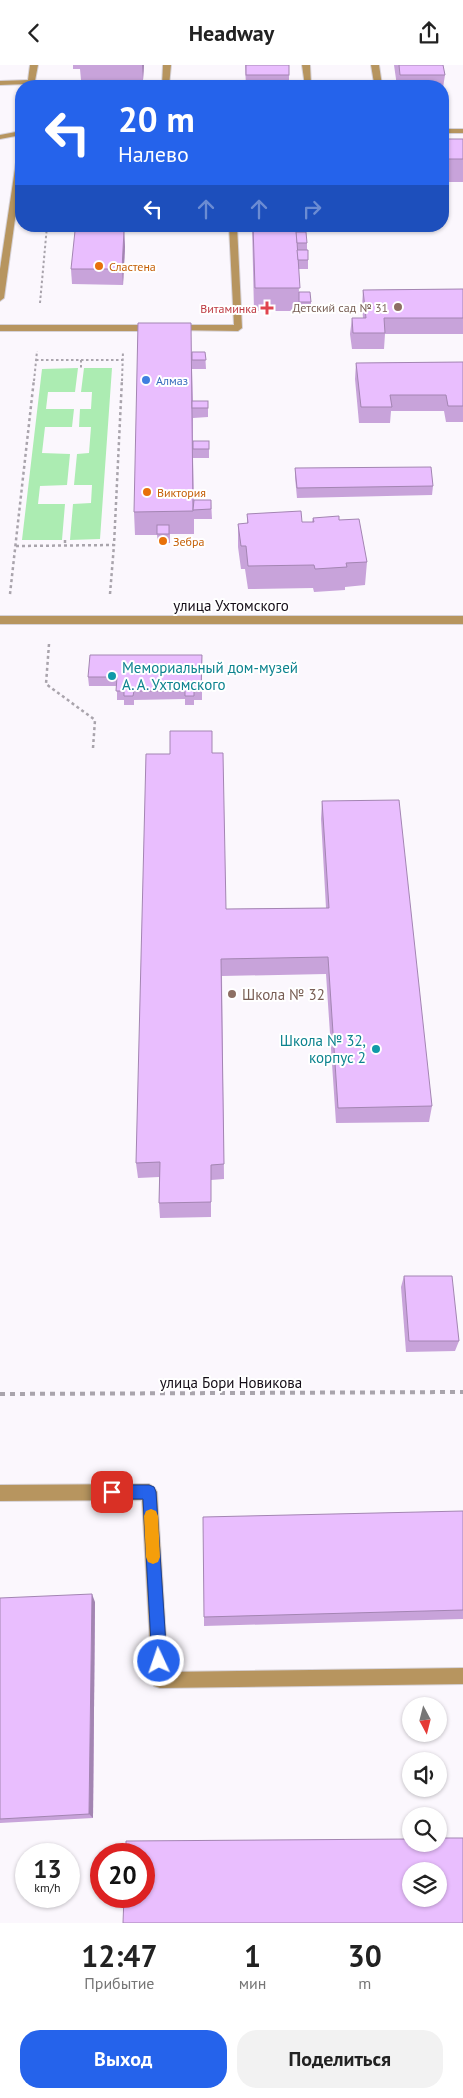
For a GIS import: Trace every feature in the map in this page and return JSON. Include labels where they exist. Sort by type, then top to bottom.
[{"type":"street","points":[[32,80],[34,65]]},
{"type":"street","points":[[166,80],[167,65]]},
{"type":"street","points":[[306,65],[307,80]]},
{"type":"street","points":[[375,65],[377,80]]},
{"type":"street","points":[[0,83],[15,83]]},
{"type":"street","points":[[449,131],[463,131]]},
{"type":"street","points":[[0,137],[15,134]]},
{"type":"street","points":[[0,298],[15,193]]},
{"type":"street","points":[[0,327],[38,329],[238,328],[233,232]]},
{"type":"street","name":"улица Ухтомского","points":[[4,620],[463,620]]},
{"type":"street","points":[[0,1493],[149,1492],[160,1680],[463,1676]]},
{"type":"path","points":[[4,620],[16,546],[36,360],[46,232]]},
{"type":"path","points":[[110,599],[123,328]]},
{"type":"path","points":[[36,360],[122,359]]},
{"type":"path","points":[[81,368],[82,360]]},
{"type":"path","points":[[65,546],[66,540]]},
{"type":"path","points":[[16,546],[114,545]]},
{"type":"path","points":[[49,641],[46,684],[95,721],[93,748]]},
{"type":"path","name":"улица Бори Новикова","points":[[0,1393],[463,1392]]},
{"type":"green space","points":[[78,368],[75,392],[48,392],[46,409],[74,409],[72,427],[45,427],[42,453],[70,454],[67,485],[40,486],[38,504],[65,504],[62,540],[22,540],[42,369]]},
{"type":"green space","points":[[84,368],[112,368],[100,539],[70,540],[73,504],[91,503],[92,485],[74,485],[77,454],[89,453],[91,427],[79,427],[80,409],[91,409],[92,392],[81,392]]},
{"type":"building","points":[[246,65],[289,65],[289,75],[246,75]]},
{"type":"building","points":[[399,65],[443,65],[445,75],[400,75]]},
{"type":"building","points":[[449,139],[463,139],[463,159],[449,159]]},
{"type":"building","points":[[75,232],[124,232],[122,269],[71,269]]},
{"type":"building","points":[[253,232],[296,232],[300,288],[255,288]]},
{"type":"building","points":[[296,232],[306,232],[307,243],[297,243]]},
{"type":"building","points":[[297,250],[308,250],[308,260],[298,260]]},
{"type":"building","points":[[463,289],[463,318],[384,318],[385,333],[353,333],[352,318],[366,318],[363,290]]},
{"type":"building","points":[[299,292],[310,292],[311,302],[299,302]]},
{"type":"building","points":[[138,323],[191,323],[193,511],[134,512]]},
{"type":"building","points":[[192,352],[205,352],[206,360],[192,360]]},
{"type":"building","points":[[463,362],[463,406],[448,406],[446,395],[390,395],[392,407],[361,407],[356,363]]},
{"type":"building","points":[[192,401],[208,401],[208,408],[192,408]]},
{"type":"building","points":[[193,441],[209,441],[209,449],[193,449]]},
{"type":"building","points":[[431,467],[433,486],[297,488],[295,468]]},
{"type":"building","points":[[194,500],[211,500],[211,509],[193,510]]},
{"type":"building","points":[[301,511],[302,522],[314,522],[313,518],[339,516],[339,520],[359,519],[367,562],[346,563],[347,567],[315,569],[314,565],[248,566],[246,546],[241,546],[238,524],[248,523],[247,514]]},
{"type":"building","points":[[157,525],[169,525],[169,534],[157,534]]},
{"type":"building","points":[[90,655],[202,655],[201,691],[194,691],[194,696],[185,696],[185,691],[134,691],[133,696],[124,696],[124,691],[116,691],[117,677],[88,677]]},
{"type":"building","name":"Школа № 32, корпус 2","points":[[170,731],[212,731],[212,753],[223,753],[226,909],[329,908],[322,801],[399,800],[432,1106],[338,1108],[328,957],[221,959],[224,1164],[211,1165],[211,1202],[159,1203],[160,1162],[136,1163],[146,754],[170,754]]},
{"type":"building","points":[[404,1276],[452,1276],[459,1341],[409,1341]]},
{"type":"building","points":[[463,1511],[463,1610],[204,1617],[203,1517]]},
{"type":"building","points":[[92,1594],[89,1814],[0,1819],[0,1598]]},
{"type":"building","points":[[447,1838],[463,1838],[463,1923],[123,1923],[124,1908],[155,1908],[155,1843],[126,1843],[126,1841],[402,1839],[402,1852],[447,1852]]},
{"type":"slow traffic","points":[[151,1516],[153,1557]]},
{"type":"place","name":"Сластена","points":[[99,266]]},
{"type":"place","name":"Детский сад № 31","points":[[398,307]]},
{"type":"place","name":"Витаминка","points":[[267,308]]},
{"type":"place","name":"Алмаз","points":[[146,380]]},
{"type":"place","name":"Виктория","points":[[147,492]]},
{"type":"place","name":"Зебра","points":[[163,541]]},
{"type":"place","name":"Мемориальный дом-музей А. А. Ухтомского","points":[[112,676]]},
{"type":"place","name":"Школа № 32","points":[[232,994]]},
{"type":"place","name":"Школа № 32, корпус 2","points":[[376,1049]]},
{"type":"route","points":[[112,1492],[149,1492],[159,1661]]}]
